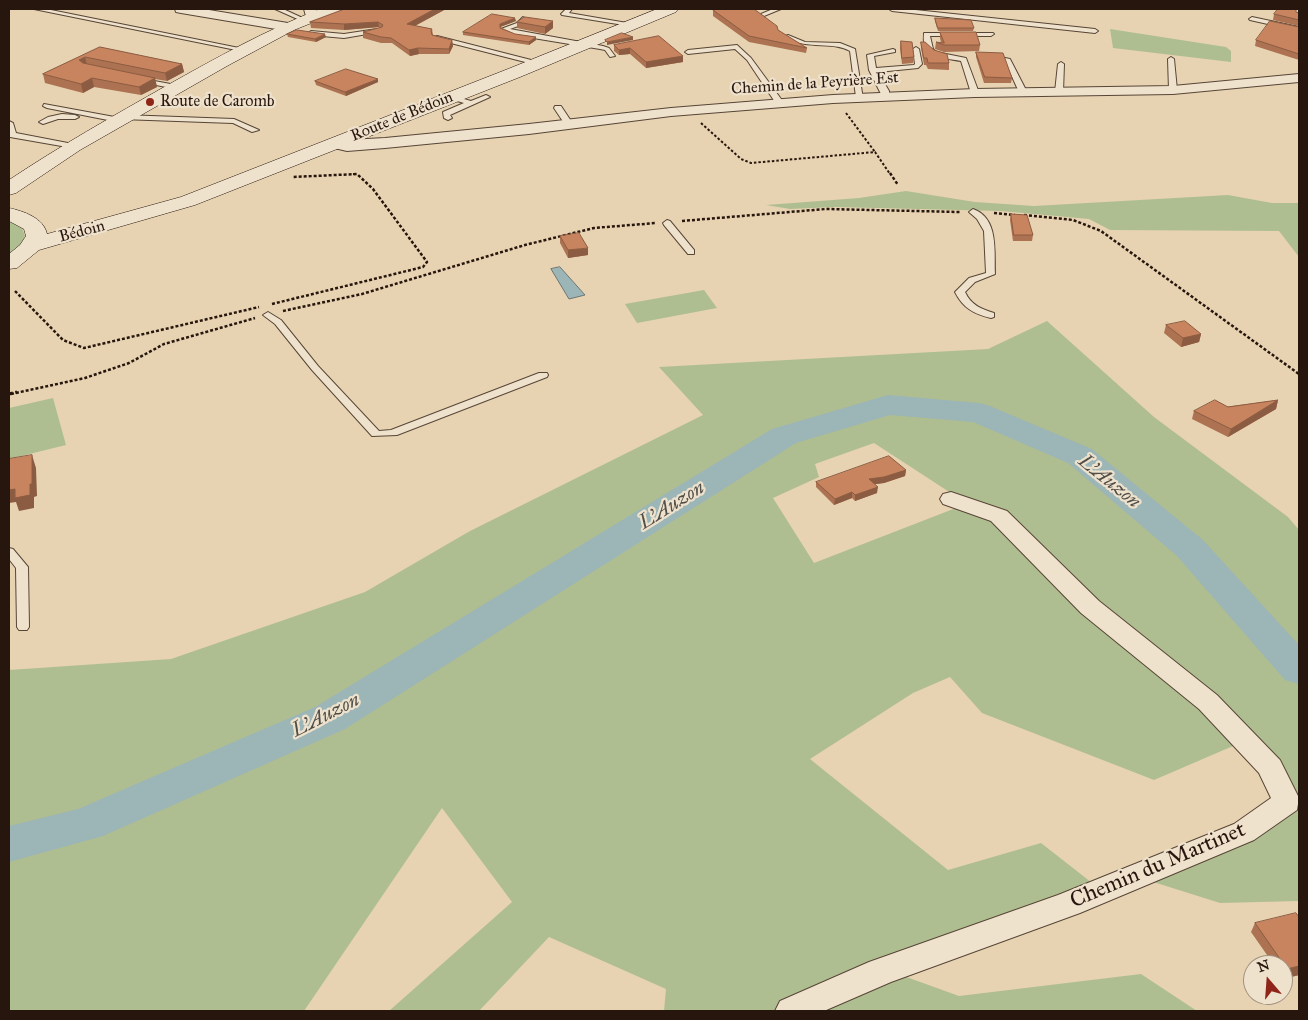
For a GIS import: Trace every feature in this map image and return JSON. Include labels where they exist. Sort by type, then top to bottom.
[{"type":"main road","points":[[9,189],[70,148],[176,87],[304,18],[333,9]]},
{"type":"main road","name":"Route de Bédoin","points":[[131,219],[188,202],[670,9]]},
{"type":"main road","points":[[9,262],[23,254],[34,236],[25,219],[9,213],[11,203],[18,192],[44,165]]},
{"type":"main road","name":"Bédoin","points":[[34,236],[131,219]]},
{"type":"street","points":[[182,9],[304,18]]},
{"type":"street","name":"Chemin de la Peyrière Est","points":[[335,144],[346,146],[366,145],[780,102],[975,93],[1173,90],[1299,78]]},
{"type":"street","name":"Chemin du Martinet","points":[[792,1011],[880,972],[1069,904],[1244,832],[1287,802],[1270,767],[1208,702],[1090,607],[999,516],[951,499]]},
{"type":"lane","points":[[37,9],[246,50]]},
{"type":"lane","points":[[278,9],[304,18],[302,32],[344,36],[379,31]]},
{"type":"lane","points":[[569,9],[564,14],[630,24]]},
{"type":"lane","points":[[764,14],[778,9]]},
{"type":"lane","points":[[892,9],[1010,23],[1095,30]]},
{"type":"lane","points":[[523,19],[519,24],[504,29],[515,33],[584,43],[607,49],[619,47]]},
{"type":"lane","points":[[1252,19],[1299,29]]},
{"type":"lane","points":[[781,32],[796,43],[810,45],[841,44],[853,50],[860,97]]},
{"type":"lane","points":[[975,93],[964,59],[934,54],[930,50],[926,34],[991,34]]},
{"type":"lane","points":[[462,37],[461,39],[542,61]]},
{"type":"lane","points":[[435,38],[542,61]]},
{"type":"lane","points":[[688,52],[737,47],[749,59],[780,102]]},
{"type":"lane","points":[[607,49],[612,56]]},
{"type":"lane","points":[[873,70],[916,67],[918,64],[916,49]]},
{"type":"lane","points":[[886,96],[886,91],[874,74],[870,64],[870,55],[893,50]]},
{"type":"lane","points":[[1007,59],[1023,92]]},
{"type":"lane","points":[[1171,59],[1173,90]]},
{"type":"lane","points":[[1059,92],[1061,64]]},
{"type":"lane","points":[[132,78],[176,87]]},
{"type":"lane","points":[[453,97],[471,103]]},
{"type":"lane","points":[[448,118],[446,114],[486,97]]},
{"type":"lane","points":[[48,106],[120,120],[234,121],[255,130]]},
{"type":"lane","points":[[558,108],[569,124]]},
{"type":"lane","points":[[43,122],[54,117],[66,115],[175,125]]},
{"type":"lane","points":[[9,123],[11,137],[70,148]]},
{"type":"lane","points":[[973,212],[980,216],[986,224],[991,251],[991,274],[972,280],[960,292],[963,301],[973,310],[991,315]]},
{"type":"lane","points":[[667,223],[691,252]]},
{"type":"lane","points":[[268,315],[278,322],[315,368],[376,434],[393,433],[543,375]]},
{"type":"lane","points":[[9,552],[22,567],[23,627]]},
{"type":"path","points":[[833,99],[840,104],[898,186]]},
{"type":"path","points":[[671,112],[696,118],[742,159],[752,163],[875,152]]},
{"type":"path","points":[[16,291],[63,340],[84,348],[383,278],[423,267],[427,262],[373,189],[358,174],[279,178],[261,173]]},
{"type":"path","points":[[9,394],[85,378],[129,363],[164,344],[268,315],[362,294],[525,246],[594,228],[667,223],[741,214],[826,209],[973,212],[1063,218],[1084,222],[1101,231],[1299,374]]},
{"type":"green space","points":[[1110,29],[1226,47],[1231,51],[1231,62],[1113,48]]},
{"type":"green space","points":[[906,191],[975,202],[1034,206],[1228,195],[1272,203],[1299,203],[1299,257],[1279,231],[1110,230],[1089,219],[1001,211],[834,207],[790,209],[766,205],[859,198]]},
{"type":"green space","points":[[9,221],[22,228],[25,236],[21,245],[9,255]]},
{"type":"green space","points":[[704,290],[717,308],[637,323],[625,304]]},
{"type":"green space","points":[[1047,321],[1154,417],[1288,517],[1299,530],[1299,901],[1220,903],[1147,880],[1247,839],[1298,806],[1283,773],[1097,604],[1006,514],[957,497],[874,443],[815,464],[819,477],[773,498],[814,563],[961,506],[994,518],[1240,743],[1154,780],[982,713],[950,677],[913,693],[810,759],[948,870],[1041,843],[1096,886],[876,966],[959,996],[1141,974],[1197,1011],[664,1011],[666,989],[549,937],[479,1011],[389,1011],[512,902],[442,808],[304,1011],[9,1011],[9,670],[171,659],[365,592],[470,531],[703,415],[659,367],[988,349]]},
{"type":"green space","points":[[53,398],[66,445],[9,459],[9,408]]},
{"type":"water","points":[[560,267],[585,295],[569,299],[551,269]]},
{"type":"building","points":[[345,9],[435,9],[407,24],[432,29],[432,35],[452,40],[449,49],[418,48],[409,50],[391,38],[363,32],[382,27],[383,25],[378,22],[344,24],[310,22]]},
{"type":"building","points":[[754,9],[777,26],[778,30],[807,48],[749,36],[713,10]]},
{"type":"building","points":[[1278,9],[1296,9],[1296,12],[1299,13],[1299,20],[1274,14]]},
{"type":"building","points":[[492,14],[515,18],[500,24],[500,28],[515,34],[536,37],[529,42],[463,32]]},
{"type":"building","points":[[525,17],[553,21],[545,27],[517,22]]},
{"type":"building","points":[[935,18],[971,20],[974,28],[938,28]]},
{"type":"building","points":[[1270,21],[1299,27],[1299,54],[1256,40]]},
{"type":"building","points":[[297,30],[325,34],[315,39],[287,34]]},
{"type":"building","points":[[940,32],[976,32],[980,45],[944,45],[936,42],[944,43]]},
{"type":"building","points":[[622,33],[633,37],[607,42],[605,40]]},
{"type":"building","points":[[659,36],[683,56],[646,62],[630,48],[619,50],[614,45]]},
{"type":"building","points":[[901,41],[912,42],[914,57],[902,58]]},
{"type":"building","points":[[921,42],[925,42],[934,50],[947,54],[949,63],[928,63],[927,58],[924,58]]},
{"type":"building","points":[[100,47],[182,64],[165,73],[85,57],[79,60],[83,63],[155,78],[139,87],[92,78],[81,84],[43,74]]},
{"type":"building","points":[[976,52],[1003,53],[1012,78],[985,77]]},
{"type":"building","points":[[346,69],[378,79],[345,92],[315,81]]},
{"type":"building","points":[[1011,214],[1027,215],[1033,235],[1014,235]]},
{"type":"building","points":[[579,233],[588,248],[568,250],[560,236]]},
{"type":"building","points":[[1185,321],[1201,334],[1183,338],[1166,325]]},
{"type":"building","points":[[1215,400],[1228,407],[1278,400],[1231,429],[1194,411]]},
{"type":"building","points":[[32,455],[30,495],[15,498],[15,489],[9,490],[9,459]]},
{"type":"building","points":[[889,456],[906,470],[884,477],[869,479],[878,487],[855,495],[852,492],[835,499],[816,482]]},
{"type":"building","points":[[1296,913],[1299,917],[1299,966],[1293,968],[1293,955],[1277,955],[1255,923]]},
{"type":"waterway","name":"L'Auzon","points":[[9,844],[87,824],[330,718],[784,436],[888,405],[979,413],[1080,456],[1190,548],[1299,670]]},
{"type":"place","name":"Route de Caromb","points":[[150,102]]}]
